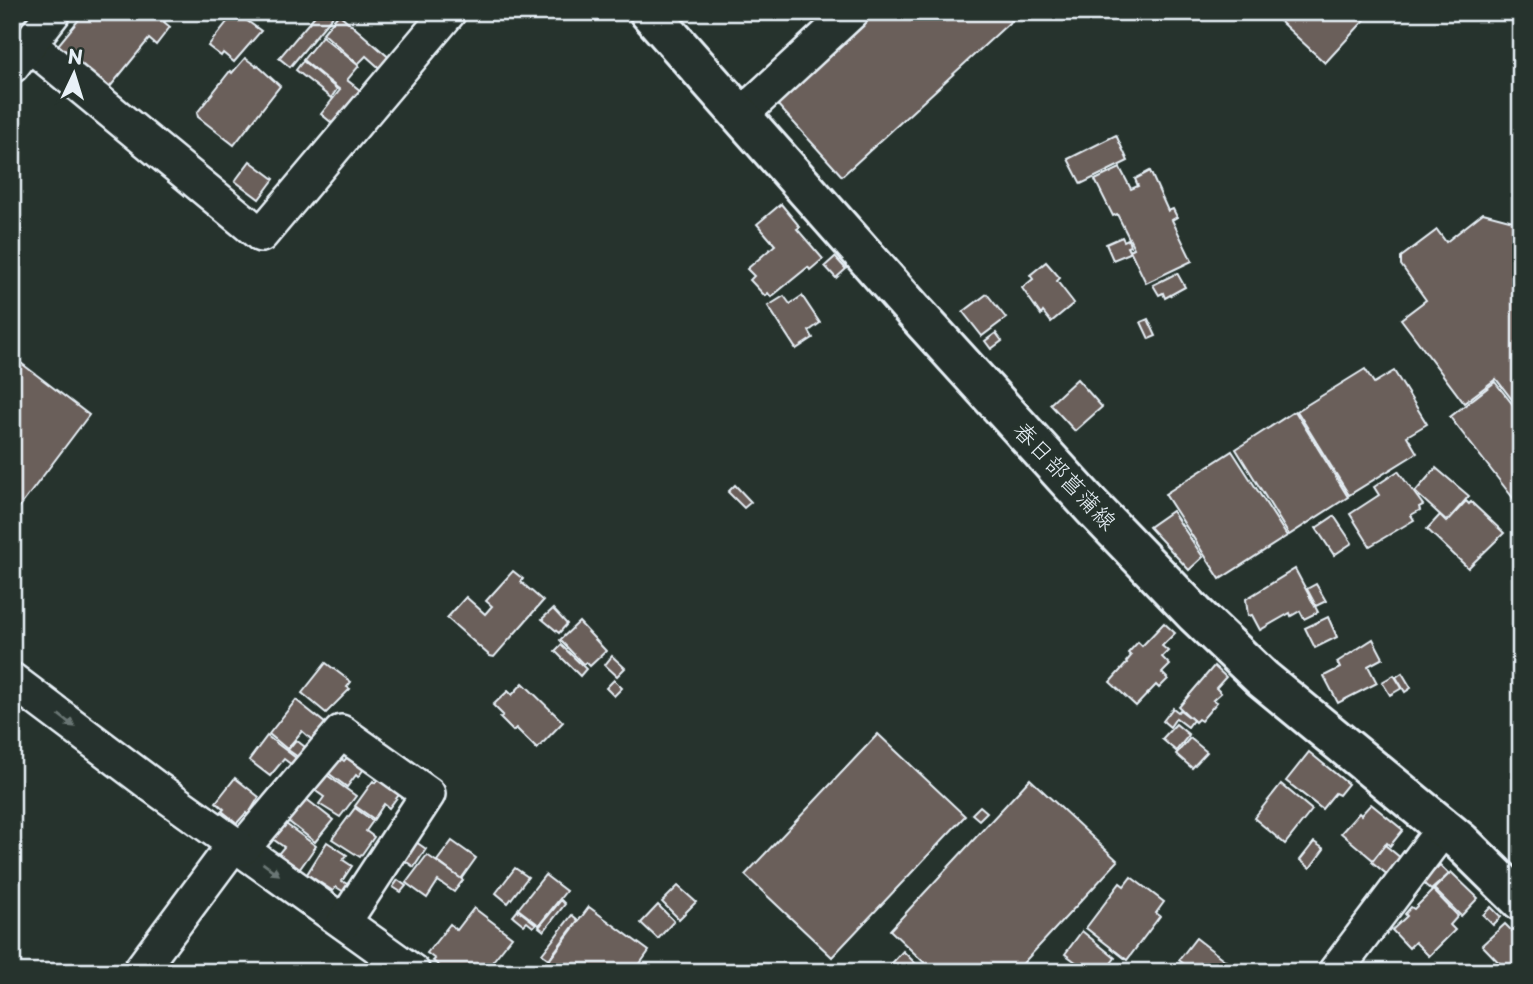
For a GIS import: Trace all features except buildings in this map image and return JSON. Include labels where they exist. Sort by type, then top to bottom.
[{"type":"main road","name":"春日部菖蒲線","points":[[665,18],[741,115],[912,310],[1195,614],[1263,679],[1461,842],[1521,901]]},
{"type":"street","points":[[54,12],[21,55],[261,235],[449,12]]},
{"type":"street","points":[[741,115],[852,12]]},
{"type":"street","points":[[12,680],[153,786],[413,972]]},
{"type":"street","points":[[139,972],[239,846],[341,732],[428,794],[344,922]]},
{"type":"street","points":[[1335,972],[1443,829]]}]
